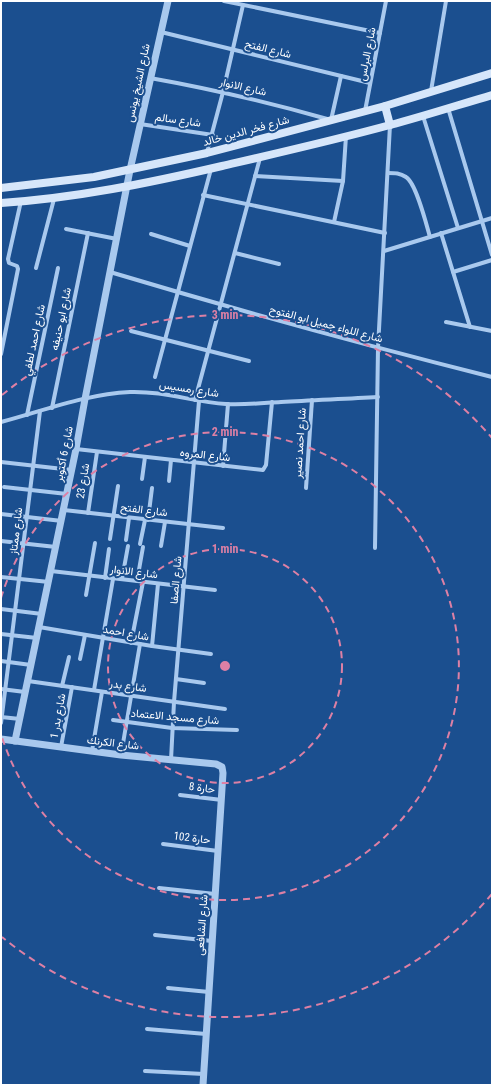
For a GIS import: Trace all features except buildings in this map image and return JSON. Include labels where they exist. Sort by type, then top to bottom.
[{"type":"main road","name":"شارع فخر الدين خالد","points":[[1,188],[58,182],[130,170],[207,153],[385,106],[492,73]]},
{"type":"main road","points":[[1,203],[54,199],[127,187],[211,169],[390,125],[492,95]]},
{"type":"main road","points":[[385,106],[390,125]]},
{"type":"street","name":"شارع الشيخ يونس","points":[[130,170],[168,1]]},
{"type":"street","points":[[224,1],[380,33]]},
{"type":"street","points":[[251,6],[252,1]]},
{"type":"street","name":"شارع البرلس","points":[[365,111],[386,1]]},
{"type":"street","points":[[431,92],[446,1]]},
{"type":"street","points":[[207,153],[224,92],[242,5]]},
{"type":"street","name":"شارع الفتح","points":[[161,32],[370,83]]},
{"type":"street","points":[[331,120],[341,76]]},
{"type":"street","name":"شارع الانوار","points":[[150,78],[224,92],[279,105],[331,120]]},
{"type":"street","points":[[448,108],[492,255]]},
{"type":"street","points":[[423,116],[458,228]]},
{"type":"street","name":"شارع سالم","points":[[140,124],[213,135]]},
{"type":"street","points":[[375,548],[378,348],[390,125]]},
{"type":"street","points":[[334,222],[344,181],[346,136]]},
{"type":"street","name":"شارع الصفا","points":[[171,760],[174,702],[194,463],[197,400],[208,351],[260,158]]},
{"type":"street","points":[[155,376],[211,169]]},
{"type":"street","name":"شارع 6 أكتوبر","points":[[15,741],[62,522],[130,170]]},
{"type":"street","points":[[388,173],[398,173],[407,177],[413,184],[430,237]]},
{"type":"street","points":[[255,176],[344,181]]},
{"type":"street","points":[[203,195],[385,233]]},
{"type":"street","points":[[36,268],[54,199]]},
{"type":"street","points":[[1,354],[18,269],[17,266],[10,263],[8,260],[20,201]]},
{"type":"street","points":[[384,251],[492,218]]},
{"type":"street","points":[[66,229],[117,239]]},
{"type":"street","name":"شارع ابو حنيفه","points":[[52,408],[88,233]]},
{"type":"street","points":[[441,233],[470,327]]},
{"type":"street","points":[[151,234],[190,246]]},
{"type":"street","points":[[235,253],[279,264]]},
{"type":"street","points":[[453,272],[492,260]]},
{"type":"street","name":"شارع احمد لطفي","points":[[27,415],[58,268]]},
{"type":"street","name":"شارع اللواء جميل ابو الفتوح","points":[[110,272],[221,305],[378,348],[492,377]]},
{"type":"street","points":[[446,322],[492,331]]},
{"type":"street","points":[[130,331],[249,361]]},
{"type":"street","name":"شارع رمسيس","points":[[1,422],[85,399],[108,394],[131,392],[154,393],[228,404],[378,397]]},
{"type":"street","name":"شارع احمد نصير","points":[[306,488],[312,400]]},
{"type":"street","name":"شارع المروه","points":[[76,449],[259,470],[264,468],[266,465],[272,402]]},
{"type":"street","points":[[223,466],[228,404]]},
{"type":"street","name":"شارع ممتاز","points":[[1,723],[3,689],[9,662],[40,412]]},
{"type":"street","name":"شارع 23","points":[[88,513],[97,452]]},
{"type":"street","points":[[142,479],[145,457]]},
{"type":"street","points":[[169,481],[171,460]]},
{"type":"street","points":[[1,462],[72,470]]},
{"type":"street","points":[[110,539],[118,486]]},
{"type":"street","points":[[4,487],[67,494]]},
{"type":"street","points":[[137,581],[152,488]]},
{"type":"street","name":"شارع الفتح","points":[[64,510],[223,528]]},
{"type":"street","points":[[1,514],[62,522]]},
{"type":"street","points":[[126,540],[129,518]]},
{"type":"street","points":[[161,546],[165,522]]},
{"type":"street","points":[[1,541],[56,547]]},
{"type":"street","points":[[86,595],[95,543]]},
{"type":"street","points":[[122,579],[128,546]]},
{"type":"street","points":[[104,578],[109,549]]},
{"type":"street","name":"شارع الانوار","points":[[51,571],[215,590]]},
{"type":"street","points":[[1,577],[49,582]]},
{"type":"street","points":[[94,690],[113,578]]},
{"type":"street","points":[[131,643],[143,582]]},
{"type":"street","points":[[152,646],[158,584]]},
{"type":"street","points":[[1,609],[42,614]]},
{"type":"street","name":"شارع احمد","points":[[39,627],[131,643],[210,654]]},
{"type":"street","points":[[1,634],[37,638]]},
{"type":"street","points":[[80,659],[85,635]]},
{"type":"street","points":[[121,755],[140,644]]},
{"type":"street","points":[[62,686],[68,657]]},
{"type":"street","points":[[1,661],[31,665]]},
{"type":"street","points":[[176,679],[204,683]]},
{"type":"street","name":"شارع بدر","points":[[28,681],[225,709]]},
{"type":"street","name":"شارع بدر 1","points":[[61,747],[72,687]]},
{"type":"street","points":[[3,689],[25,692]]},
{"type":"street","points":[[92,751],[102,692]]},
{"type":"street","points":[[1,717],[20,719]]},
{"type":"street","name":"شارع مسجد الاعتماد","points":[[112,720],[172,728],[237,730]]},
{"type":"street","name":"شارع الكرنك","points":[[1,739],[121,755],[216,764],[222,767]]},
{"type":"street","name":"شارع الشافعى","points":[[203,1085],[224,770],[222,767]]},
{"type":"street","name":"حارة 8","points":[[180,795],[222,800]]},
{"type":"street","name":"حارة 102","points":[[163,844],[218,851]]},
{"type":"street","points":[[160,888],[215,894]]},
{"type":"street","points":[[155,935],[212,941]]},
{"type":"street","points":[[168,988],[209,992]]},
{"type":"street","points":[[147,1029],[206,1034]]},
{"type":"street","points":[[145,1071],[204,1074]]}]
